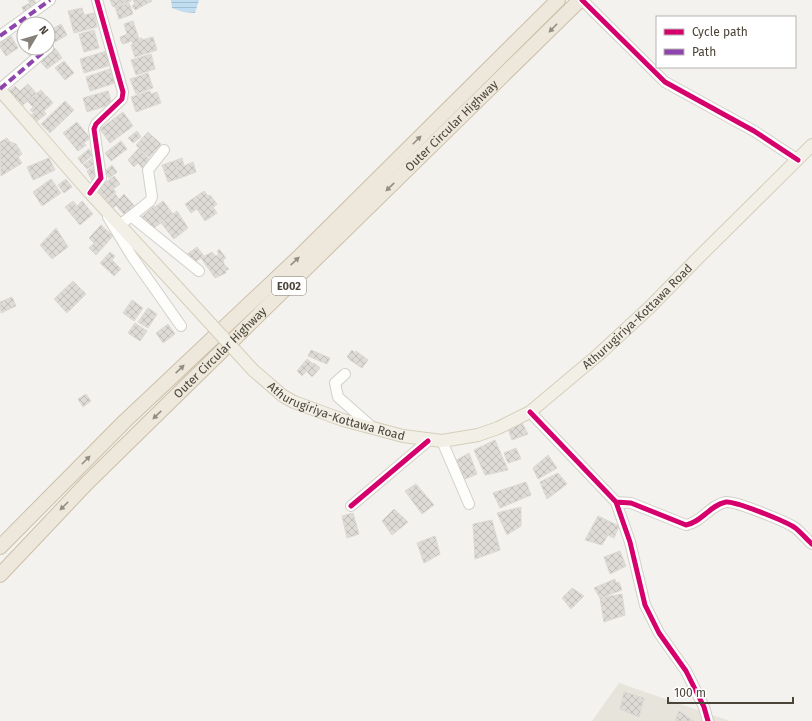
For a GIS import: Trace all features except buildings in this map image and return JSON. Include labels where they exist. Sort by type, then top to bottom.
[{"type":"highway","name":"Outer Circular Highway","points":[[0,547],[125,421],[300,256],[558,0]]},
{"type":"highway","name":"Outer Circular Highway","points":[[0,575],[87,483],[581,0]]},
{"type":"main road","name":"Athurugiriya-Kottawa Road","points":[[0,90],[120,226],[254,370],[283,396],[294,402],[343,420],[442,442],[478,435],[518,419],[530,412],[598,356],[650,307],[702,253],[810,150]]},
{"type":"street","points":[[0,36],[50,0]]},
{"type":"street","points":[[90,193],[101,175],[94,137],[94,129],[96,124],[122,99],[123,92],[122,83],[97,0]]},
{"type":"street","points":[[581,0],[602,18],[665,82],[754,131],[798,160]]},
{"type":"street","points":[[0,90],[38,56]]},
{"type":"street","points":[[120,226],[152,197],[148,170],[164,150]]},
{"type":"street","points":[[102,206],[131,255],[181,326]]},
{"type":"street","points":[[131,216],[199,272]]},
{"type":"street","points":[[345,374],[335,383],[338,397],[374,428]]},
{"type":"street","points":[[530,412],[616,502],[630,542],[645,605],[659,633],[686,671],[704,707],[708,721]]},
{"type":"street","points":[[351,506],[428,440]]},
{"type":"street","points":[[442,442],[469,504]]},
{"type":"street","points":[[616,502],[631,503],[686,525],[694,524],[716,507],[726,502],[758,511],[795,528],[812,544]]},
{"type":"shaded area","points":[[619,683],[730,721],[592,721]]},
{"type":"water","points":[[171,0],[199,0],[195,13],[183,12],[172,8]]},
{"type":"marked path","points":[[0,36],[50,0]]},
{"type":"marked path","points":[[0,89],[39,56]]},
{"type":"cycle path","points":[[90,193],[101,178],[94,129],[96,124],[122,99],[123,92],[97,0]]},
{"type":"cycle path","points":[[582,0],[665,82],[754,131],[798,160]]},
{"type":"cycle path","points":[[530,412],[616,502],[630,542],[645,605],[659,633],[686,671],[704,707],[708,721]]},
{"type":"cycle path","points":[[351,506],[428,441]]},
{"type":"cycle path","points":[[616,502],[631,503],[686,525],[697,521],[715,506],[726,502],[731,503],[760,512],[789,524],[797,529],[812,544]]}]
